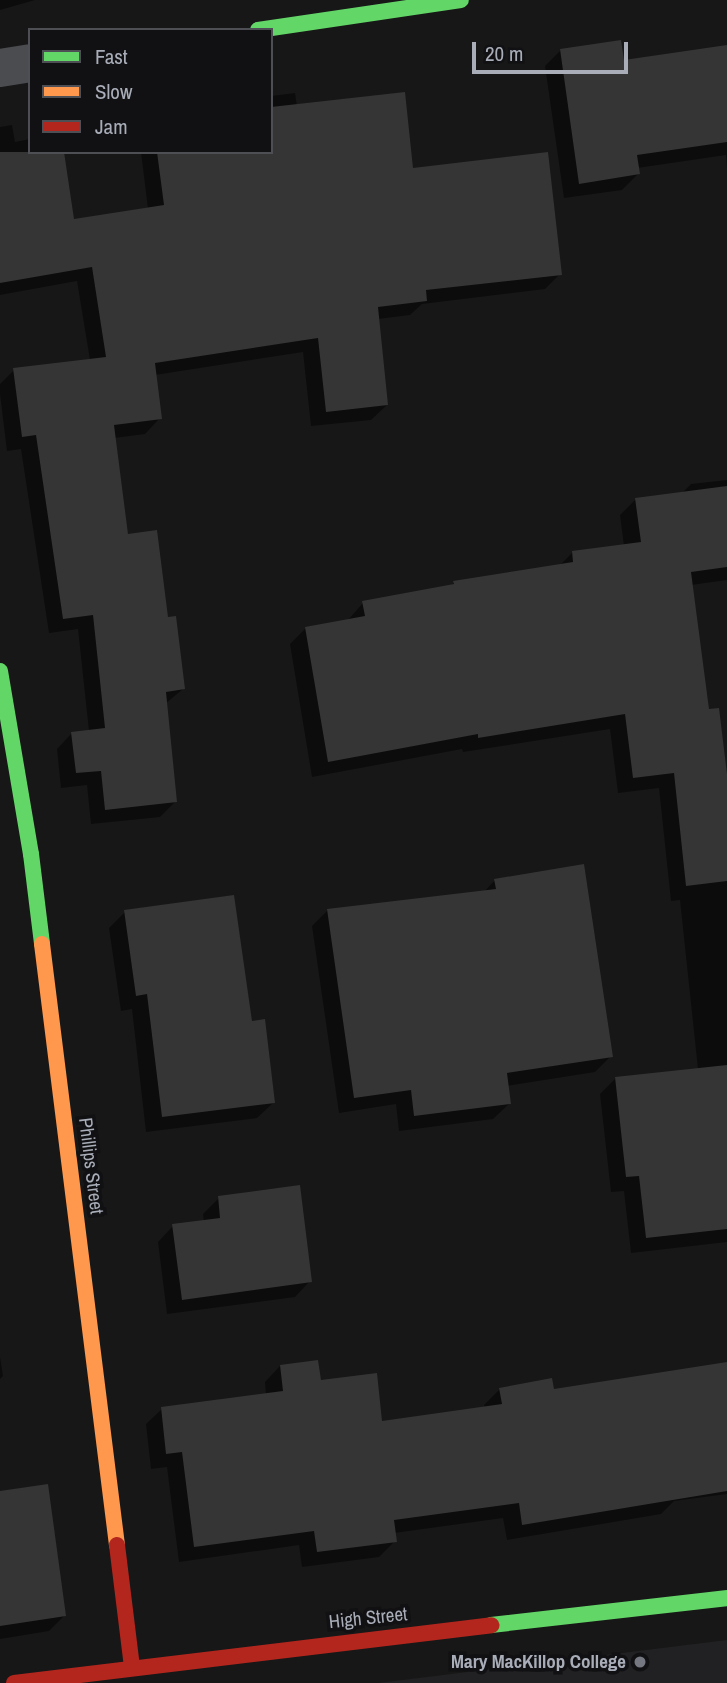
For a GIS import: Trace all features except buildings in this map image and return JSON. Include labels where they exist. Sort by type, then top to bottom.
[{"type":"street","points":[[272,28],[461,0]]},
{"type":"street","points":[[0,68],[28,63]]},
{"type":"street","name":"Phillips Street","points":[[0,671],[31,854],[132,1667]]},
{"type":"street","name":"High Street","points":[[14,1683],[727,1598]]},
{"type":"shaded area","name":"Mary MacKillop College","points":[[727,1640],[727,1683],[378,1683]]},
{"type":"traffic: fast","points":[[272,28],[461,0]]},
{"type":"traffic: fast","points":[[0,671],[31,854],[42,944]]},
{"type":"traffic: fast","points":[[491,1625],[727,1598]]},
{"type":"traffic: slow","points":[[42,944],[117,1545]]},
{"type":"traffic: jam","points":[[117,1545],[132,1667]]},
{"type":"traffic: jam","points":[[14,1683],[491,1625]]},
{"type":"place","name":"Mary MacKillop College","points":[[640,1662]]}]
